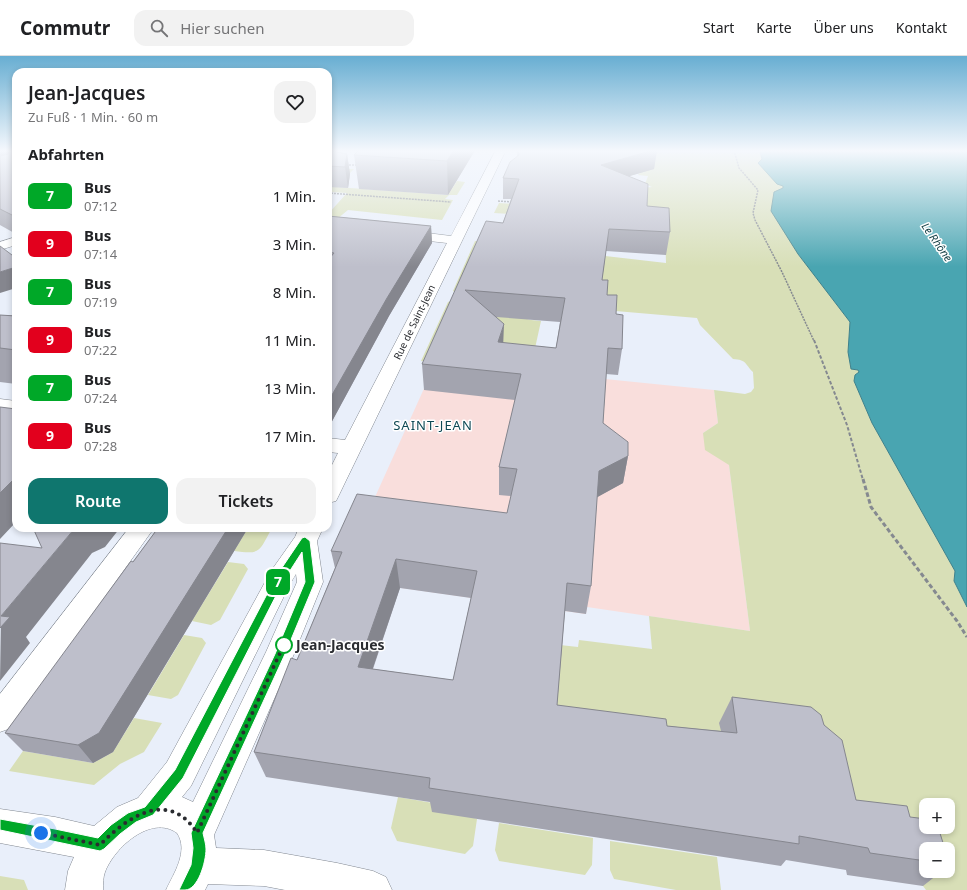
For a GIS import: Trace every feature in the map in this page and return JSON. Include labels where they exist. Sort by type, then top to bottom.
[{"type":"street","name":"Rue de Saint-Jean","points":[[332,486],[481,189]]},
{"type":"street","points":[[388,233],[455,240]]},
{"type":"street","points":[[0,246],[12,242]]},
{"type":"street","points":[[0,404],[12,406]]},
{"type":"street","points":[[332,446],[351,448]]},
{"type":"street","points":[[0,718],[139,532]]},
{"type":"street","points":[[149,811],[179,774],[280,578],[308,534]]},
{"type":"street","points":[[193,863],[310,582],[308,534]]},
{"type":"street","points":[[84,890],[87,870],[100,845],[115,829],[132,818],[149,811],[165,810],[178,813],[190,821],[193,863]]},
{"type":"street","points":[[0,826],[55,835],[100,845]]},
{"type":"street","points":[[193,863],[264,868],[337,881],[373,890]]},
{"type":"path","points":[[757,189],[753,213],[755,220],[782,272],[821,356],[847,426],[871,507],[957,621],[967,637]]},
{"type":"path","points":[[332,192],[456,203]]},
{"type":"path","points":[[497,201],[519,202]]},
{"type":"shaded area","points":[[436,362],[714,390],[718,423],[703,433],[729,465],[750,631],[587,607],[586,614],[338,579]]},
{"type":"green space","points":[[332,189],[363,189],[448,195],[452,189],[461,189],[457,195],[449,195],[445,199],[453,200],[442,220],[348,210],[337,219],[332,218],[332,210],[347,193],[332,192]]},
{"type":"green space","points":[[640,189],[783,189],[798,254],[850,322],[848,352],[851,369],[858,370],[859,372],[855,375],[854,381],[872,423],[955,571],[954,581],[967,607],[967,890],[926,890],[923,886],[724,759],[553,731],[560,645],[578,647],[579,640],[652,649],[649,616],[750,631],[729,465],[705,450],[703,433],[718,423],[714,390],[745,394],[751,392],[754,388],[753,372],[743,361],[733,359],[700,325],[697,318],[569,307],[456,293],[453,291],[475,241],[666,263],[665,229],[567,218],[494,213],[499,203],[603,209]]},
{"type":"green space","points":[[454,300],[531,320],[541,321],[530,371],[421,361],[448,302]]},
{"type":"green space","points":[[246,532],[270,532],[259,550],[255,552],[234,551]]},
{"type":"green space","points":[[228,562],[244,564],[248,569],[220,620],[211,625],[192,621]]},
{"type":"green space","points":[[184,635],[202,638],[206,643],[178,695],[171,699],[148,695]]},
{"type":"green space","points":[[134,718],[162,723],[144,752],[120,764],[94,785],[9,771],[23,751],[93,763],[113,752]]},
{"type":"green space","points":[[398,797],[433,803],[477,819],[473,846],[465,854],[397,841],[391,828]]},
{"type":"green space","points":[[499,823],[593,838],[592,865],[585,875],[499,861],[495,850]]},
{"type":"green space","points":[[610,841],[717,857],[721,890],[676,890],[614,879],[610,870]]},
{"type":"green space","points":[[0,876],[24,880],[28,890],[0,890]]},
{"type":"water","name":"Le Rhône","points":[[781,189],[967,189],[967,607],[954,581],[955,571],[872,423],[854,381],[855,375],[859,372],[858,370],[851,369],[848,352],[850,322],[798,254],[771,211],[774,192]]},
{"type":"building","points":[[0,189],[12,189],[12,215],[0,209]]},
{"type":"building","points":[[515,189],[648,189],[647,206],[669,208],[670,232],[609,229],[602,280],[608,280],[607,295],[617,295],[616,314],[623,315],[622,349],[608,348],[603,423],[628,442],[628,456],[599,471],[591,586],[567,583],[557,705],[666,719],[667,726],[737,733],[732,697],[811,707],[821,715],[824,725],[842,740],[856,800],[907,806],[910,817],[919,818],[919,834],[940,834],[943,842],[919,842],[919,860],[870,853],[868,848],[799,836],[799,844],[429,788],[430,778],[254,752],[291,658],[297,660],[342,552],[331,551],[357,494],[507,513],[517,469],[499,467],[521,374],[422,364],[486,221],[503,223]],"holes":[[[465,290],[565,298],[556,348],[498,342],[504,324]],[[396,559],[477,571],[453,680],[358,667]]]},
{"type":"building","points":[[332,216],[431,226],[387,298],[332,395],[332,255],[334,253],[332,253]]},
{"type":"building","points":[[0,246],[12,255],[12,268],[0,272]]},
{"type":"building","points":[[0,315],[12,316],[12,350],[0,348]]},
{"type":"building","points":[[0,407],[12,408],[12,481],[0,493]]},
{"type":"building","points":[[35,532],[72,532],[1,616],[10,617],[0,628],[0,543],[42,548]]},
{"type":"building","points":[[155,532],[225,532],[99,733],[78,745],[5,733],[131,561],[133,562]]},
{"type":"bus line","name":"7","points":[[0,826],[55,835],[100,845],[115,829],[132,818],[149,811],[179,774],[280,578],[305,541],[310,582],[280,654],[197,833],[200,848],[197,865],[190,883],[185,890]]},
{"type":"place","name":"Jean-Jacques","points":[[284,645]]},
{"type":"district","name":"SAINT-JEAN","points":[[433,425]]},
{"type":"route","points":[[41,833],[100,845],[115,829],[132,818],[149,811],[165,810],[178,813],[190,821],[197,833],[286,640],[284,645]]}]
